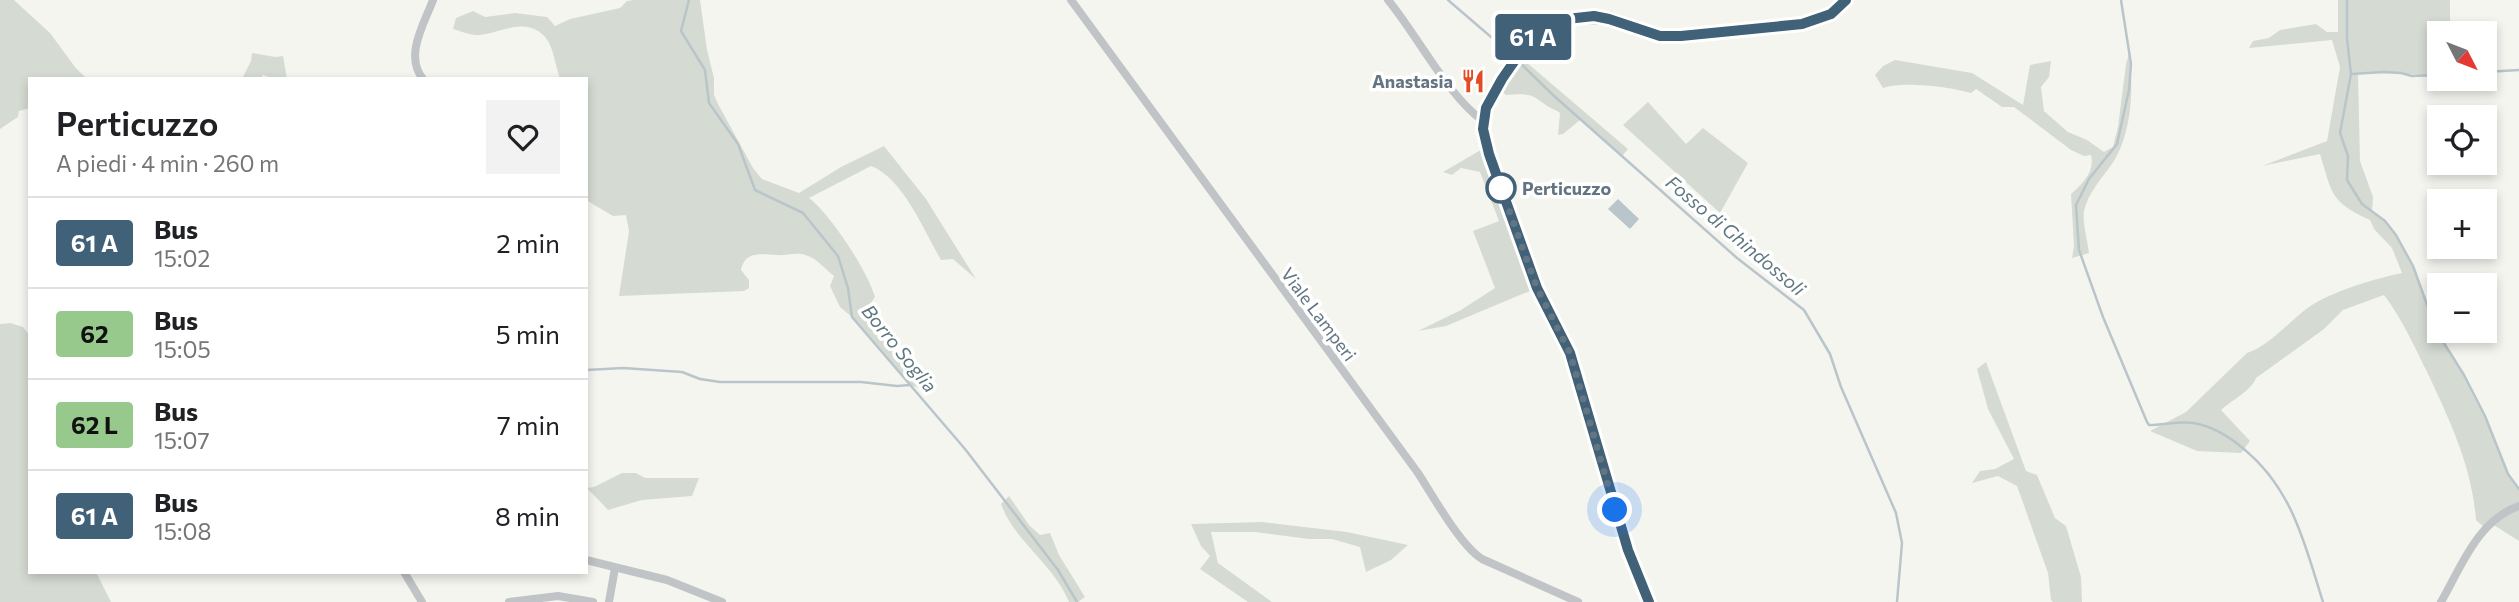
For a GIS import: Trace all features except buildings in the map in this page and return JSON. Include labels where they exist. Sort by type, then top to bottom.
[{"type":"main road","points":[[1650,602],[1628,550],[1570,353],[1537,288],[1489,154],[1483,129],[1486,108],[1514,60],[1538,33],[1553,24],[1581,17],[1609,19],[1660,36],[1681,36],[1802,24],[1831,14],[1846,0]]},
{"type":"street","points":[[422,77],[415,67],[416,43],[433,0]]},
{"type":"street","name":"Viale Lamperi","points":[[1071,0],[1474,554],[1578,602]]},
{"type":"street","points":[[1388,0],[1460,99],[1483,121]]},
{"type":"street","points":[[2441,602],[2483,532],[2505,512],[2519,506]]},
{"type":"street","points":[[588,561],[667,580],[722,602]]},
{"type":"street","points":[[610,602],[615,568]]},
{"type":"street","points":[[405,574],[422,602]]},
{"type":"street","points":[[509,602],[558,596],[593,602]]},
{"type":"shaded area","points":[[0,0],[14,0],[50,33],[85,77],[28,77],[28,109],[19,111],[18,117],[0,129]]},
{"type":"shaded area","points":[[700,0],[714,78],[714,95],[753,168],[762,179],[799,193],[841,167],[884,146],[926,199],[976,279],[953,259],[941,260],[903,193],[882,172],[871,166],[809,198],[837,230],[871,286],[875,297],[865,311],[866,318],[923,389],[910,385],[852,317],[840,307],[830,286],[834,276],[815,260],[804,255],[759,254],[750,257],[741,270],[749,280],[749,288],[744,291],[619,296],[629,231],[626,215],[613,216],[588,201],[588,77],[559,77],[548,41],[540,32],[531,28],[512,28],[475,35],[453,29],[456,18],[473,11],[485,17],[515,13],[547,17],[555,26],[570,19],[620,8],[627,1]]},
{"type":"shaded area","points":[[2338,0],[2450,0],[2450,21],[2427,21],[2427,75],[2358,74],[2360,161],[2373,197],[2372,212],[2385,221],[2396,235],[2413,266],[2427,304],[2427,343],[2444,343],[2464,375],[2485,416],[2508,474],[2519,489],[2519,541],[2492,524],[2486,529],[2476,520],[2470,482],[2452,429],[2408,334],[2384,295],[2343,310],[2324,329],[2256,378],[2246,391],[2221,410],[2250,441],[2241,453],[2197,451],[2150,431],[2186,412],[2247,353],[2272,339],[2318,301],[2367,282],[2402,273],[2392,248],[2374,229],[2370,220],[2347,208],[2334,195],[2320,154],[2262,166],[2327,141],[2340,67],[2332,40],[2249,48],[2253,41],[2269,38],[2280,30],[2316,24],[2327,32],[2338,32]]},
{"type":"shaded area","points":[[252,53],[283,56],[287,77],[243,77]]},
{"type":"shaded area","points":[[2129,54],[2131,96],[2124,139],[2112,164],[2086,204],[2084,221],[2089,253],[2072,258],[2074,246],[2071,194],[2090,172],[2091,155],[2084,156],[2071,150],[2014,107],[2002,107],[1976,89],[1971,93],[1927,86],[1902,85],[1883,88],[1875,75],[1883,66],[1895,60],[1972,73],[2023,105],[2030,65],[2051,61],[2049,77],[2041,87],[2044,111],[2068,132],[2087,140],[2104,152],[2113,147]]},
{"type":"shaded area","points":[[1518,55],[1628,149],[1622,156],[1580,120],[1558,135],[1560,113],[1535,97],[1506,95],[1497,87]]},
{"type":"shaded area","points":[[1648,102],[1686,144],[1703,128],[1748,163],[1720,213],[1623,125]]},
{"type":"shaded area","points":[[1486,147],[1537,288],[1446,326],[1418,331],[1461,310],[1495,288],[1473,231],[1499,221],[1480,172],[1461,168],[1452,175],[1443,172]]},
{"type":"shaded area","points":[[1618,199],[1639,219],[1630,229],[1608,209]]},
{"type":"shaded area","points":[[10,323],[23,327],[28,333],[28,574],[97,574],[111,602],[0,602],[0,324]]},
{"type":"shaded area","points":[[1986,362],[2026,471],[2037,475],[2055,518],[2066,526],[2081,577],[2082,602],[2051,600],[2048,573],[2017,486],[1998,476],[1972,483],[1980,471],[1995,469],[2014,459],[1988,409],[1977,369]]},
{"type":"shaded area","points":[[622,473],[636,473],[645,478],[699,478],[692,496],[642,500],[608,510],[588,489]]},
{"type":"shaded area","points":[[1009,496],[1029,525],[1040,535],[1050,533],[1059,555],[1085,597],[1078,602],[1069,602],[1053,575],[1007,517],[1001,504]]},
{"type":"shaded area","points":[[1262,522],[1347,532],[1408,545],[1391,560],[1366,572],[1360,547],[1332,539],[1255,532],[1211,532],[1218,563],[1272,602],[1248,602],[1200,569],[1210,556],[1201,546],[1191,524]]},
{"type":"waterway","name":"Borro Soglia","points":[[689,0],[681,31],[705,70],[709,103],[738,144],[755,190],[803,213],[838,256],[848,288],[852,317],[965,449],[1058,570],[1077,602]]},
{"type":"waterway","name":"Fosso di Ghindossoli","points":[[1448,0],[1512,55]]},
{"type":"waterway","points":[[2121,0],[2131,64],[2129,90],[2117,144],[2089,179],[2076,205],[2079,250],[2103,317],[2149,425],[2200,424],[2233,441],[2261,466],[2275,483],[2295,520],[2323,602]]},
{"type":"waterway","points":[[2347,0],[2351,74],[2340,133],[2348,156],[2347,180],[2362,204],[2385,221],[2396,235],[2413,266],[2437,332],[2464,375],[2485,416],[2508,474],[2519,489]]},
{"type":"waterway","name":"Fosso di Ghindossoli","points":[[1519,62],[1737,258],[1804,310],[1830,354],[1841,387],[1896,513],[1902,543],[1897,602]]},
{"type":"waterway","points":[[2497,71],[2519,70]]},
{"type":"waterway","points":[[2351,74],[2384,72],[2427,75]]},
{"type":"waterway","points":[[588,370],[623,368],[682,372],[700,379],[720,382],[861,382],[910,385]]},
{"type":"bus line","points":[[1649,602],[1628,550],[1570,353],[1537,288],[1485,142],[1483,121],[1486,108],[1529,40],[1553,24],[1567,19],[1594,16],[1660,36],[1681,36],[1802,24],[1831,14],[1846,0]]},
{"type":"place","name":"Anastasia","points":[[1473,81]]},
{"type":"place","name":"Perticuzzo","points":[[1501,188]]},
{"type":"route","points":[[1501,188],[1537,288],[1570,353],[1615,510]]}]
